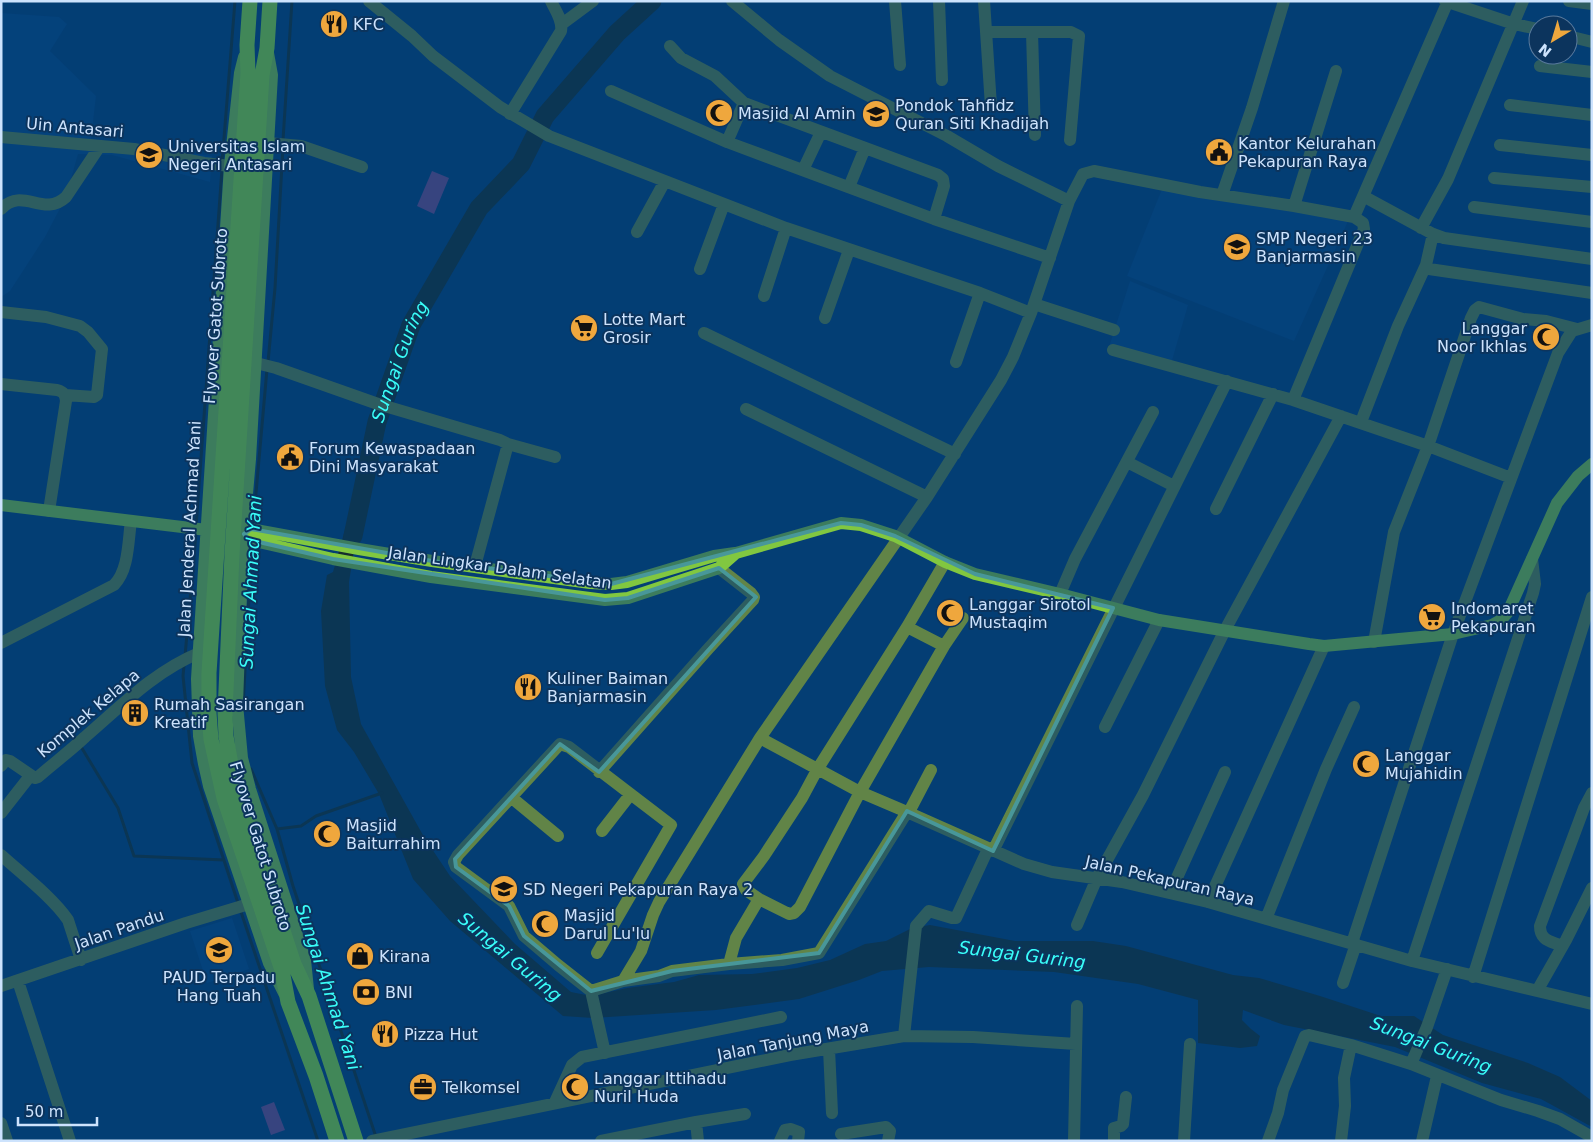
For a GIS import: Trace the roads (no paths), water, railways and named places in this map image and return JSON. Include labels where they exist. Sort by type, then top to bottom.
[{"type":"highway","name":"Jalan Jenderal Achmad Yani","points":[[250,1],[247,45],[255,74]]},
{"type":"highway","points":[[255,74],[267,48],[270,1]]},
{"type":"highway","name":"Flyover Gatot Subroto","points":[[255,74],[209,672],[209,713],[211,739],[224,798],[288,967]]},
{"type":"highway","name":"Jalan Jenderal Achmad Yani","points":[[288,967],[288,1002],[337,1141]]},
{"type":"highway","points":[[288,967],[309,996],[356,1141]]},
{"type":"highway","points":[[322,1095],[339,1089]]},
{"type":"main road","name":"Jalan Jenderal Achmad Yani","points":[[247,45],[240,73],[227,165],[211,456],[200,529],[203,608],[190,657],[198,679],[199,736],[204,764],[243,906],[288,1002]]},
{"type":"main road","points":[[267,48],[272,76],[259,364],[250,459],[253,536],[240,615],[236,704],[242,758],[250,789],[305,960],[309,996]]},
{"type":"main road","points":[[211,456],[221,480],[229,484],[238,480],[250,459]]},
{"type":"main road","points":[[716,562],[736,553],[841,523],[861,525],[899,538],[945,562],[975,574],[1159,620],[1324,646],[1452,634],[1492,625],[1501,620],[1508,612],[1557,503],[1578,476],[1592,464]]},
{"type":"main road","points":[[1,505],[253,536]]},
{"type":"main road","name":"Jalan Lingkar Dalam Selatan","points":[[253,536],[336,544],[358,549],[611,584],[716,562]]},
{"type":"main road","name":"Jalan Lingkar Dalam Selatan","points":[[253,536],[333,559],[431,577],[605,600],[628,598],[716,562]]},
{"type":"main road","points":[[203,608],[211,581],[214,576],[222,573],[231,578],[240,615]]},
{"type":"street","points":[[369,1],[433,56],[510,114],[549,136],[786,228],[849,250],[980,293],[1114,330]]},
{"type":"street","points":[[551,1],[562,24]]},
{"type":"street","points":[[510,114],[560,31],[562,24],[593,1]]},
{"type":"street","points":[[732,1],[779,40],[830,76],[946,136],[998,166],[1069,201]]},
{"type":"street","points":[[895,1],[900,65]]},
{"type":"street","points":[[939,1],[942,80]]},
{"type":"street","points":[[984,1],[991,106]]},
{"type":"street","points":[[1222,195],[1252,108],[1284,1]]},
{"type":"street","points":[[1422,228],[1448,179],[1523,1]]},
{"type":"street","points":[[1569,1],[1592,4]]},
{"type":"street","points":[[1354,217],[1447,2],[1528,27]]},
{"type":"street","points":[[986,32],[1071,32],[1079,36],[1070,140]]},
{"type":"street","points":[[1032,32],[1035,135]]},
{"type":"street","points":[[1578,38],[1592,42]]},
{"type":"street","points":[[670,46],[681,58],[715,76],[744,103],[938,175],[943,179],[944,186],[934,219]]},
{"type":"street","points":[[1540,66],[1592,72]]},
{"type":"street","points":[[1294,206],[1336,71]]},
{"type":"street","points":[[611,91],[727,142],[934,219],[1050,258]]},
{"type":"street","points":[[727,142],[744,103]]},
{"type":"street","points":[[1510,105],[1592,115]]},
{"type":"street","points":[[803,170],[821,132]]},
{"type":"street","name":"Uin Antasari","points":[[1,137],[134,149],[204,163],[227,165]]},
{"type":"street","points":[[268,143],[301,146],[362,167]]},
{"type":"street","points":[[1500,145],[1592,155]]},
{"type":"street","points":[[1,208],[14,200],[50,206],[59,203],[66,197],[100,146]]},
{"type":"street","points":[[849,187],[866,148]]},
{"type":"street","points":[[623,981],[641,951],[659,902],[760,738],[927,497],[1001,380],[1013,357],[1032,308],[1069,201],[1083,174],[1094,171],[1200,192],[1294,206],[1354,217],[1363,223],[1364,229],[1293,400]]},
{"type":"street","points":[[1494,178],[1592,187]]},
{"type":"street","points":[[637,232],[665,181]]},
{"type":"street","points":[[1363,196],[1433,234],[1444,238],[1592,259]]},
{"type":"street","points":[[700,269],[724,204]]},
{"type":"street","points":[[1474,207],[1592,222]]},
{"type":"street","points":[[764,296],[786,228]]},
{"type":"street","points":[[1361,422],[1398,326],[1426,265],[1433,234]]},
{"type":"street","points":[[825,318],[849,250]]},
{"type":"street","points":[[1426,265],[1431,270],[1592,293]]},
{"type":"street","points":[[956,362],[980,293]]},
{"type":"street","points":[[1374,642],[1394,532],[1428,446],[1476,308],[1483,307],[1523,319],[1546,321],[1577,329]]},
{"type":"street","points":[[1,312],[46,317],[80,326],[102,349],[97,396],[65,395],[57,390],[1,384]]},
{"type":"street","points":[[1343,983],[1452,634],[1558,353],[1572,331],[1591,322]]},
{"type":"street","points":[[704,333],[955,454]]},
{"type":"street","points":[[1113,350],[1293,400],[1361,422],[1511,478]]},
{"type":"street","points":[[259,364],[276,368],[397,410],[555,457]]},
{"type":"street","points":[[904,1036],[916,926],[929,911],[956,918],[1227,381]]},
{"type":"street","points":[[1216,509],[1273,394]]},
{"type":"street","points":[[49,511],[66,401],[65,395]]},
{"type":"street","points":[[746,410],[927,497]]},
{"type":"street","points":[[1060,594],[1075,559],[1153,412]]},
{"type":"street","points":[[1077,925],[1097,878],[1143,795],[1225,630],[1341,416]]},
{"type":"street","points":[[475,566],[508,444]]},
{"type":"street","points":[[1127,462],[1174,486]]},
{"type":"street","points":[[1,643],[114,585],[118,581],[123,569],[131,520]]},
{"type":"street","points":[[1412,962],[1533,593],[1535,584],[1532,559]]},
{"type":"street","points":[[600,772],[708,648],[753,600],[754,596],[752,593],[716,562]]},
{"type":"street","points":[[945,562],[785,825],[743,884],[746,890],[759,899],[790,914],[798,910],[860,792],[944,646],[963,618]]},
{"type":"street","points":[[1473,977],[1592,597]]},
{"type":"street","points":[[1105,727],[1159,620]]},
{"type":"street","points":[[907,627],[944,646]]},
{"type":"street","points":[[1208,902],[1324,646]]},
{"type":"street","name":"Komplek Kelapa","points":[[1,766],[6,760],[10,761],[35,778],[130,697],[174,664],[190,657]]},
{"type":"street","points":[[1266,919],[1326,769],[1354,707]]},
{"type":"street","name":"Jalan Pekapuran Raya","points":[[760,738],[860,792],[1024,864],[1052,872],[1097,878],[1208,902],[1412,962],[1592,1004]]},
{"type":"street","points":[[597,953],[671,827],[670,824],[569,747],[560,744],[454,859],[454,864],[505,903],[512,912],[524,936],[592,994],[605,1053]]},
{"type":"street","points":[[592,994],[623,981],[659,976],[672,971],[782,960],[819,953],[908,812],[931,770]]},
{"type":"street","points":[[1170,894],[1225,772]]},
{"type":"street","points":[[1,813],[30,776]]},
{"type":"street","points":[[1562,946],[1542,938],[1540,926],[1584,808],[1592,793]]},
{"type":"street","points":[[602,831],[630,795]]},
{"type":"street","points":[[512,798],[558,836]]},
{"type":"street","points":[[1,855],[65,915],[81,960]]},
{"type":"street","points":[[1537,991],[1592,888]]},
{"type":"street","points":[[729,964],[736,938],[759,899]]},
{"type":"street","name":"Jalan Pandu","points":[[1,986],[186,923],[243,906]]},
{"type":"street","points":[[1411,1064],[1427,1027],[1447,969]]},
{"type":"street","points":[[18,981],[70,1141]]},
{"type":"street","points":[[1074,1141],[1077,1006]]},
{"type":"street","points":[[555,1102],[575,1062],[582,1057],[781,1017]]},
{"type":"street","points":[[1268,1141],[1278,1113],[1283,1090],[1305,1036],[1309,1035],[1351,1045],[1411,1064],[1501,1100],[1560,1119],[1592,1137]]},
{"type":"street","name":"Jalan Tanjung Maya","points":[[376,1140],[790,1055],[904,1036],[973,1037],[1076,1044]]},
{"type":"street","points":[[1184,1141],[1190,1044]]},
{"type":"street","points":[[1341,1141],[1345,1106],[1344,1078],[1351,1045]]},
{"type":"street","points":[[829,1049],[832,1113]]},
{"type":"street","points":[[1422,1141],[1438,1076]]},
{"type":"street","points":[[1114,1141],[1114,1128],[1122,1124],[1126,1097]]},
{"type":"street","points":[[601,1141],[745,1114]]},
{"type":"street","points":[[696,1122],[698,1141]]},
{"type":"street","points":[[1,1123],[7,1141]]},
{"type":"street","points":[[842,1134],[886,1127],[890,1132],[888,1141]]},
{"type":"street","points":[[780,1141],[785,1130],[789,1129],[799,1132],[798,1141]]},
{"type":"water","points":[[350,512],[360,512],[349,582],[351,677],[361,724],[424,837],[450,876],[515,944],[571,992],[591,996],[627,988],[674,982],[699,975],[752,974],[797,968],[830,960],[865,944],[886,941],[912,928],[930,925],[1015,941],[1093,941],[1126,946],[1233,975],[1259,978],[1381,1016],[1414,1016],[1443,1035],[1528,1063],[1560,1077],[1592,1101],[1592,1127],[1541,1099],[1482,1083],[1395,1047],[1284,1025],[1243,1010],[1242,1020],[1260,1036],[1257,1046],[1240,1048],[1198,1043],[1198,1000],[1138,984],[1054,972],[929,967],[882,971],[799,999],[716,1010],[593,1018],[563,1016],[450,921],[413,879],[379,794],[354,752],[337,730],[325,686],[321,611],[327,575],[333,572]]},
{"type":"waterway","name":"Sungai Ahmad Yani","points":[[222,163],[235,1]]},
{"type":"waterway","name":"Sungai Ahmad Yani","points":[[283,140],[292,1]]},
{"type":"waterway","name":"Sungai Guring","points":[[353,536],[377,422],[411,325],[479,208],[521,164],[545,116],[617,33],[652,1]]},
{"type":"waterway","name":"Sungai Ahmad Yani","points":[[268,362],[275,288],[283,147]]},
{"type":"waterway","name":"Sungai Ahmad Yani","points":[[196,527],[222,169]]},
{"type":"waterway","name":"Sungai Ahmad Yani","points":[[253,527],[267,369]]},
{"type":"waterway","name":"Sungai Ahmad Yani","points":[[185,656],[196,533]]},
{"type":"waterway","name":"Sungai Ahmad Yani","points":[[243,706],[252,543]]},
{"type":"waterway","name":"Sungai Ahmad Yani","points":[[184,665],[183,676],[192,763],[238,903]]},
{"type":"waterway","points":[[68,725],[76,739]]},
{"type":"waterway","points":[[80,745],[118,808],[134,856],[224,860]]},
{"type":"waterway","name":"Sungai Ahmad Yani","points":[[251,769],[277,829],[293,886],[376,1137]]},
{"type":"waterway","points":[[277,829],[301,826],[316,816],[382,793]]},
{"type":"waterway","name":"Sungai Ahmad Yani","points":[[240,909],[318,1141]]},
{"type":"place","name":"KFC","points":[[334,24]]},
{"type":"place","name":"Masjid Al Amin","points":[[719,113]]},
{"type":"place","name":"Pondok Tahfidz Quran Siti Khadijah","points":[[876,114]]},
{"type":"place","name":"Kantor Kelurahan Pekapuran Raya","points":[[1219,152]]},
{"type":"place","name":"Universitas Islam Negeri Antasari","points":[[149,155]]},
{"type":"place","name":"SMP Negeri 23 Banjarmasin","points":[[1237,247]]},
{"type":"place","name":"Lotte Mart Grosir","points":[[584,328]]},
{"type":"place","name":"Langgar Noor Ikhlas","points":[[1546,337]]},
{"type":"place","name":"Forum Kewaspadaan Dini Masyarakat","points":[[290,457]]},
{"type":"place","name":"Langgar Sirotol Mustaqim","points":[[950,613]]},
{"type":"place","name":"Indomaret Pekapuran","points":[[1432,617]]},
{"type":"place","name":"Kuliner Baiman Banjarmasin","points":[[528,687]]},
{"type":"place","name":"Rumah Sasirangan Kreatif","points":[[135,713]]},
{"type":"place","name":"Langgar Mujahidin","points":[[1366,764]]},
{"type":"place","name":"Masjid Baiturrahim","points":[[327,834]]},
{"type":"place","name":"SD Negeri Pekapuran Raya 2","points":[[504,889]]},
{"type":"place","name":"Masjid Darul Lu'lu","points":[[545,924]]},
{"type":"place","name":"PAUD Terpadu Hang Tuah","points":[[219,950]]},
{"type":"place","name":"Kirana","points":[[360,956]]},
{"type":"place","name":"BNI","points":[[366,992]]},
{"type":"place","name":"Pizza Hut","points":[[385,1034]]},
{"type":"place","name":"Telkomsel","points":[[423,1087]]},
{"type":"place","name":"Langgar Ittihadu Nuril Huda","points":[[575,1087]]}]
